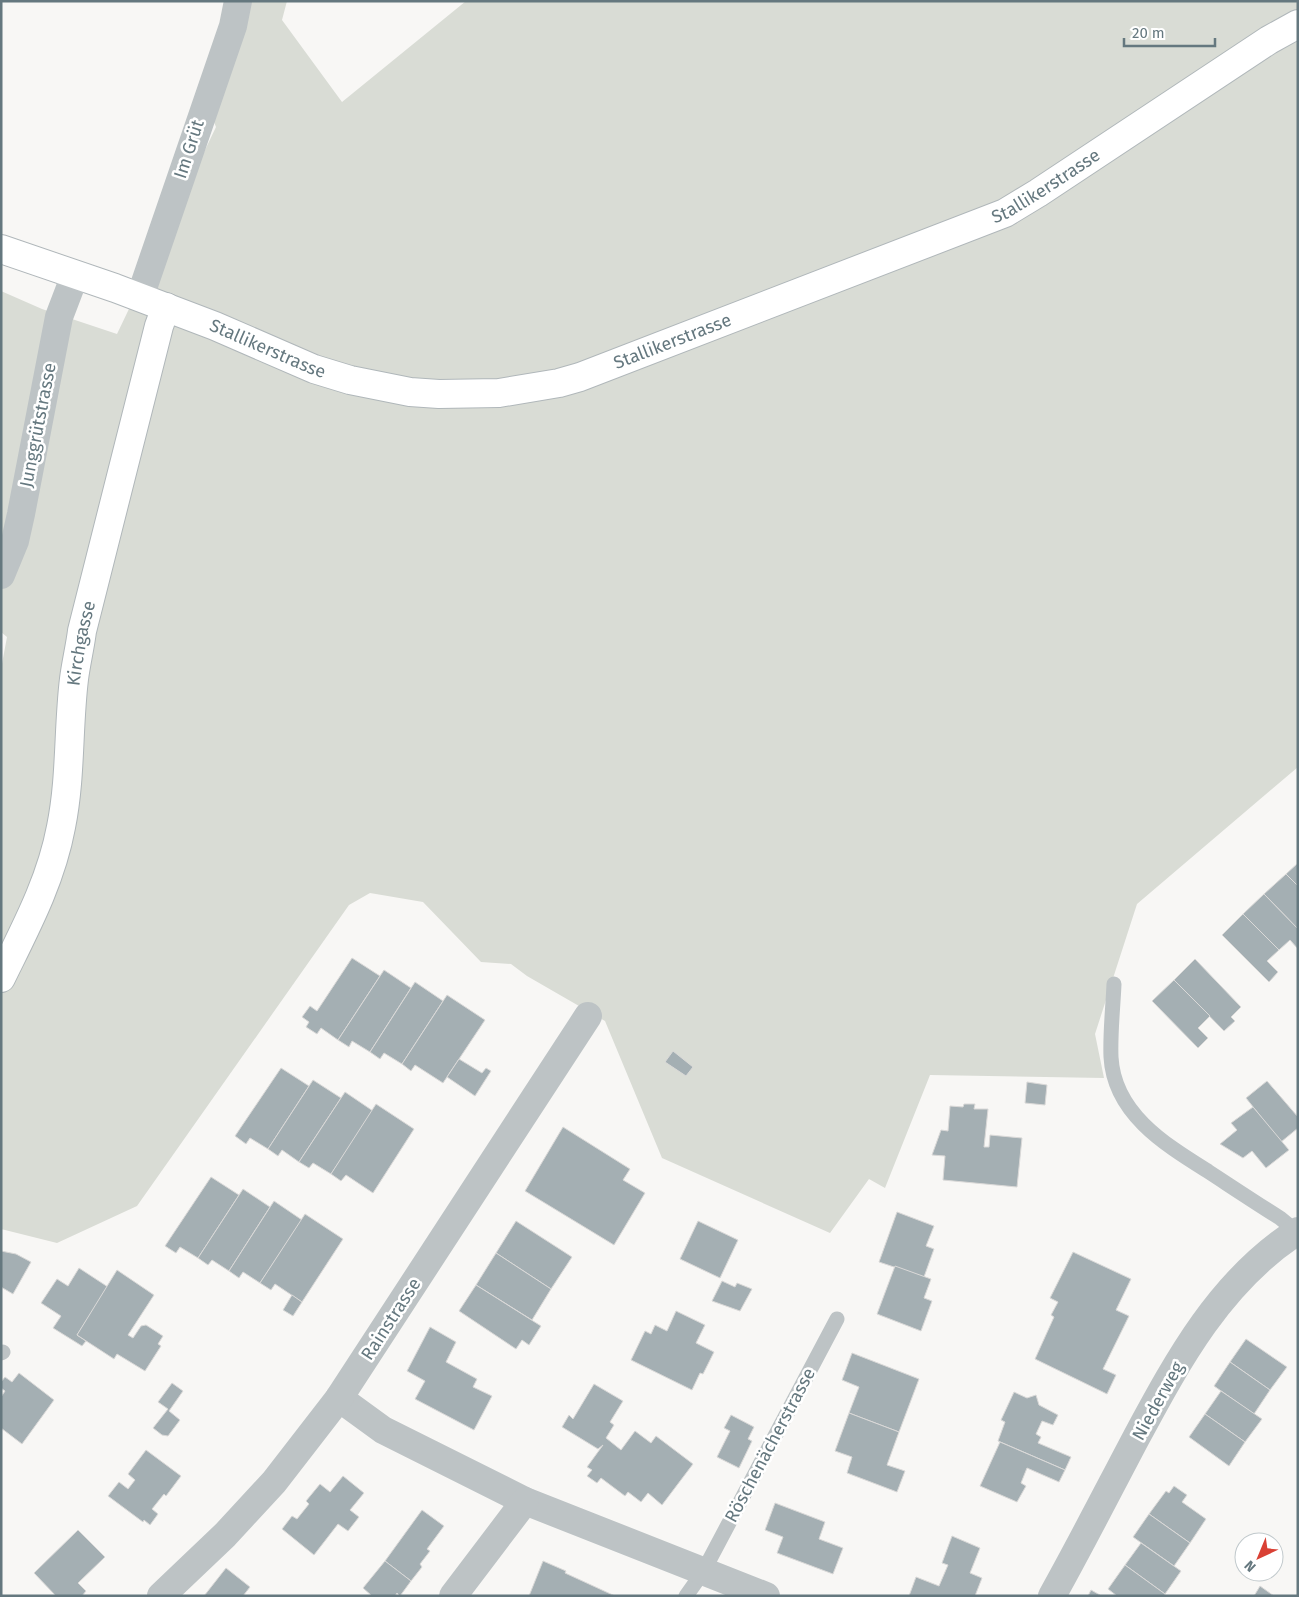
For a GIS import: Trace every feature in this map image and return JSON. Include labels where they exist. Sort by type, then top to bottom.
[{"type":"street","name":"Im Grüt","points":[[140,298],[191,143],[233,26],[238,1]]},
{"type":"street","name":"Stallikerstrasse","points":[[1,249],[166,307],[314,369],[367,384],[410,392],[470,394],[499,393],[559,383],[662,346],[1005,213],[1038,194],[1269,40],[1298,24]]},
{"type":"street","name":"Junggrütstrasse","points":[[1,575],[15,541],[59,317],[75,275]]},
{"type":"street","name":"Kirchgasse","points":[[1,978],[35,908],[51,867],[57,842],[68,767],[74,681],[82,630],[166,307]]},
{"type":"street","name":"Rainstrasse","points":[[161,1596],[225,1535],[274,1482],[340,1398],[588,1016]]},
{"type":"street","name":"Niederweg","points":[[1052,1596],[1164,1386],[1204,1320],[1240,1277],[1297,1231]]},
{"type":"street","points":[[340,1398],[384,1430],[525,1501],[766,1596]]},
{"type":"street","points":[[453,1596],[525,1501]]},
{"type":"lane","name":"Niederweg","points":[[1114,984],[1111,1058],[1117,1081],[1127,1105],[1146,1127],[1168,1146],[1280,1218],[1297,1231]]},
{"type":"lane","name":"Röschenächerstrasse","points":[[686,1596],[703,1572],[837,1319]]},
{"type":"shaded area","points":[[246,1],[287,1],[282,20],[342,102],[466,1],[1298,1],[1298,767],[1137,904],[1095,1034],[1104,1078],[930,1075],[885,1188],[869,1179],[830,1233],[662,1158],[605,1021],[527,976],[511,964],[481,962],[423,902],[370,893],[349,905],[137,1206],[57,1243],[1,1229],[1,669],[7,637],[1,632],[1,291],[42,309],[117,334],[216,127],[210,112]]},
{"type":"building","points":[[1298,863],[1298,886],[1286,874]]},
{"type":"building","points":[[1286,874],[1298,886],[1298,929],[1264,894]]},
{"type":"building","points":[[1264,894],[1298,929],[1298,949],[1290,940],[1279,950],[1243,914]]},
{"type":"building","points":[[1243,914],[1279,950],[1267,961],[1278,972],[1269,982],[1222,935]]},
{"type":"building","points":[[352,958],[380,976],[338,1040],[321,1028],[317,1034],[306,1027],[309,1022],[302,1017],[310,1006],[317,1011]]},
{"type":"building","points":[[1195,959],[1241,1007],[1231,1017],[1235,1021],[1224,1031],[1174,980]]},
{"type":"building","points":[[384,970],[411,988],[370,1052],[352,1041],[349,1047],[338,1040]]},
{"type":"building","points":[[1174,980],[1210,1016],[1198,1028],[1208,1038],[1198,1048],[1152,1001]]},
{"type":"building","points":[[415,982],[443,1001],[402,1064],[384,1053],[380,1059],[370,1052]]},
{"type":"building","points":[[447,995],[485,1020],[443,1083],[415,1065],[411,1071],[402,1064]]},
{"type":"building","points":[[673,1051],[693,1067],[686,1076],[665,1062]]},
{"type":"building","points":[[459,1059],[482,1073],[486,1068],[491,1071],[475,1096],[447,1077]]},
{"type":"building","points":[[281,1068],[309,1086],[268,1149],[250,1138],[246,1144],[235,1136]]},
{"type":"building","points":[[313,1080],[341,1098],[299,1162],[282,1150],[278,1156],[268,1149]]},
{"type":"building","points":[[1267,1081],[1298,1117],[1298,1128],[1281,1142],[1246,1098]]},
{"type":"building","points":[[1027,1082],[1047,1085],[1045,1105],[1025,1103]]},
{"type":"building","points":[[345,1092],[373,1111],[331,1174],[313,1163],[309,1168],[299,1162]]},
{"type":"building","points":[[376,1104],[414,1129],[373,1193],[346,1175],[341,1181],[331,1174]]},
{"type":"building","points":[[964,1104],[975,1104],[974,1109],[988,1109],[984,1147],[989,1147],[990,1135],[1022,1138],[1017,1187],[943,1180],[945,1156],[932,1155],[941,1130],[948,1131],[950,1106],[963,1107]]},
{"type":"building","points":[[1253,1107],[1289,1150],[1266,1168],[1252,1151],[1243,1158],[1220,1144],[1237,1130],[1231,1123]]},
{"type":"building","points":[[563,1127],[630,1169],[623,1180],[645,1193],[614,1245],[525,1191]]},
{"type":"building","points":[[211,1177],[239,1195],[198,1258],[180,1247],[176,1253],[165,1246]]},
{"type":"building","points":[[243,1189],[270,1207],[229,1271],[212,1260],[208,1265],[198,1258]]},
{"type":"building","points":[[274,1201],[302,1220],[260,1283],[243,1272],[239,1278],[229,1271]]},
{"type":"building","points":[[897,1212],[934,1226],[926,1246],[934,1249],[924,1277],[879,1262]]},
{"type":"building","points":[[305,1214],[343,1239],[302,1302],[275,1284],[271,1290],[260,1283]]},
{"type":"building","points":[[516,1221],[572,1257],[551,1289],[496,1253]]},
{"type":"building","points":[[698,1221],[738,1240],[720,1278],[680,1259]]},
{"type":"building","points":[[1,1251],[16,1254],[31,1262],[13,1294],[1,1287]]},
{"type":"building","points":[[1073,1252],[1131,1279],[1116,1310],[1129,1316],[1103,1369],[1116,1375],[1107,1394],[1035,1359],[1054,1317],[1051,1315],[1058,1302],[1050,1298]]},
{"type":"building","points":[[496,1253],[551,1289],[532,1320],[476,1285]]},
{"type":"building","points":[[895,1266],[931,1279],[924,1298],[932,1301],[921,1331],[877,1314]]},
{"type":"building","points":[[79,1268],[108,1287],[77,1335],[86,1341],[82,1346],[53,1328],[61,1316],[41,1303],[57,1279],[68,1286]]},
{"type":"building","points":[[117,1270],[154,1295],[128,1335],[133,1338],[141,1326],[146,1325],[163,1336],[158,1344],[161,1346],[145,1371],[117,1354],[114,1359],[77,1335]]},
{"type":"building","points":[[722,1281],[735,1287],[737,1283],[752,1289],[740,1311],[712,1301]]},
{"type":"building","points":[[476,1285],[541,1326],[529,1345],[522,1340],[516,1349],[459,1311]]},
{"type":"building","points":[[292,1295],[302,1302],[293,1316],[283,1310]]},
{"type":"building","points":[[676,1311],[705,1325],[696,1343],[714,1352],[703,1374],[700,1373],[692,1390],[631,1360],[645,1331],[651,1334],[655,1325],[667,1331]]},
{"type":"building","points":[[430,1327],[456,1342],[446,1362],[477,1379],[473,1387],[492,1396],[474,1430],[415,1399],[425,1381],[407,1371]]},
{"type":"building","points":[[1246,1339],[1287,1367],[1270,1390],[1230,1362]]},
{"type":"building","points":[[852,1353],[919,1379],[899,1432],[849,1413],[859,1387],[842,1380]]},
{"type":"building","points":[[1230,1362],[1270,1390],[1254,1414],[1214,1386]]},
{"type":"building","points":[[19,1373],[54,1400],[22,1444],[1,1428],[1,1397],[5,1391],[1,1388],[1,1382],[5,1377],[12,1382]]},
{"type":"building","points":[[172,1383],[183,1391],[169,1411],[180,1420],[168,1436],[162,1435],[153,1428],[168,1409],[158,1402]]},
{"type":"building","points":[[594,1384],[623,1401],[610,1422],[614,1425],[606,1438],[621,1450],[635,1431],[651,1443],[656,1436],[693,1464],[662,1505],[648,1493],[641,1502],[628,1492],[625,1496],[601,1478],[597,1483],[587,1476],[592,1470],[587,1467],[603,1445],[598,1449],[562,1427],[569,1415],[573,1419]]},
{"type":"building","points":[[1221,1391],[1262,1419],[1245,1442],[1205,1414]]},
{"type":"building","points":[[1014,1392],[1027,1398],[1036,1395],[1039,1405],[1058,1415],[1053,1425],[1042,1421],[1036,1434],[1041,1437],[1038,1443],[1071,1457],[1065,1470],[998,1441],[1005,1422],[1001,1420]]},
{"type":"building","points":[[849,1413],[899,1432],[887,1465],[905,1471],[897,1492],[847,1473],[852,1457],[835,1451]]},
{"type":"building","points":[[1205,1414],[1245,1442],[1229,1466],[1189,1437]]},
{"type":"building","points":[[731,1415],[754,1427],[748,1439],[752,1441],[739,1468],[717,1457],[730,1431],[724,1428]]},
{"type":"building","points":[[1000,1442],[1065,1470],[1059,1482],[1027,1468],[1021,1483],[1026,1486],[1017,1502],[980,1486]]},
{"type":"building","points":[[146,1450],[181,1476],[166,1496],[164,1494],[152,1509],[158,1514],[150,1525],[144,1520],[143,1522],[108,1496],[119,1482],[128,1489],[135,1480],[128,1474]]},
{"type":"building","points":[[343,1476],[364,1493],[350,1510],[359,1517],[348,1531],[338,1524],[314,1555],[282,1529],[292,1516],[297,1519],[309,1504],[306,1501],[320,1484],[330,1492]]},
{"type":"building","points":[[1174,1486],[1187,1495],[1182,1502],[1206,1519],[1190,1543],[1149,1514],[1166,1491],[1169,1493]]},
{"type":"building","points":[[775,1503],[825,1522],[819,1539],[843,1548],[833,1574],[777,1553],[783,1537],[765,1530]]},
{"type":"building","points":[[422,1510],[444,1526],[427,1549],[430,1551],[420,1564],[422,1567],[411,1581],[385,1561]]},
{"type":"building","points":[[1149,1514],[1190,1543],[1174,1566],[1133,1537]]},
{"type":"building","points":[[78,1530],[105,1557],[78,1583],[86,1591],[82,1596],[56,1596],[34,1573]]},
{"type":"building","points":[[952,1536],[980,1548],[970,1573],[982,1578],[975,1596],[909,1596],[916,1577],[939,1586],[948,1565],[942,1563]]},
{"type":"building","points":[[1141,1543],[1181,1571],[1165,1594],[1125,1565]]},
{"type":"building","points":[[385,1561],[411,1581],[400,1596],[397,1593],[395,1596],[372,1596],[363,1588]]},
{"type":"building","points":[[543,1561],[566,1571],[565,1573],[615,1596],[529,1596]]},
{"type":"building","points":[[1125,1565],[1165,1594],[1164,1596],[1117,1596],[1108,1589]]},
{"type":"building","points":[[226,1568],[250,1587],[243,1596],[204,1596]]},
{"type":"building","points":[[1260,1586],[1274,1596],[1254,1596]]},
{"type":"building","points":[[1091,1590],[1100,1595],[1088,1596]]}]
